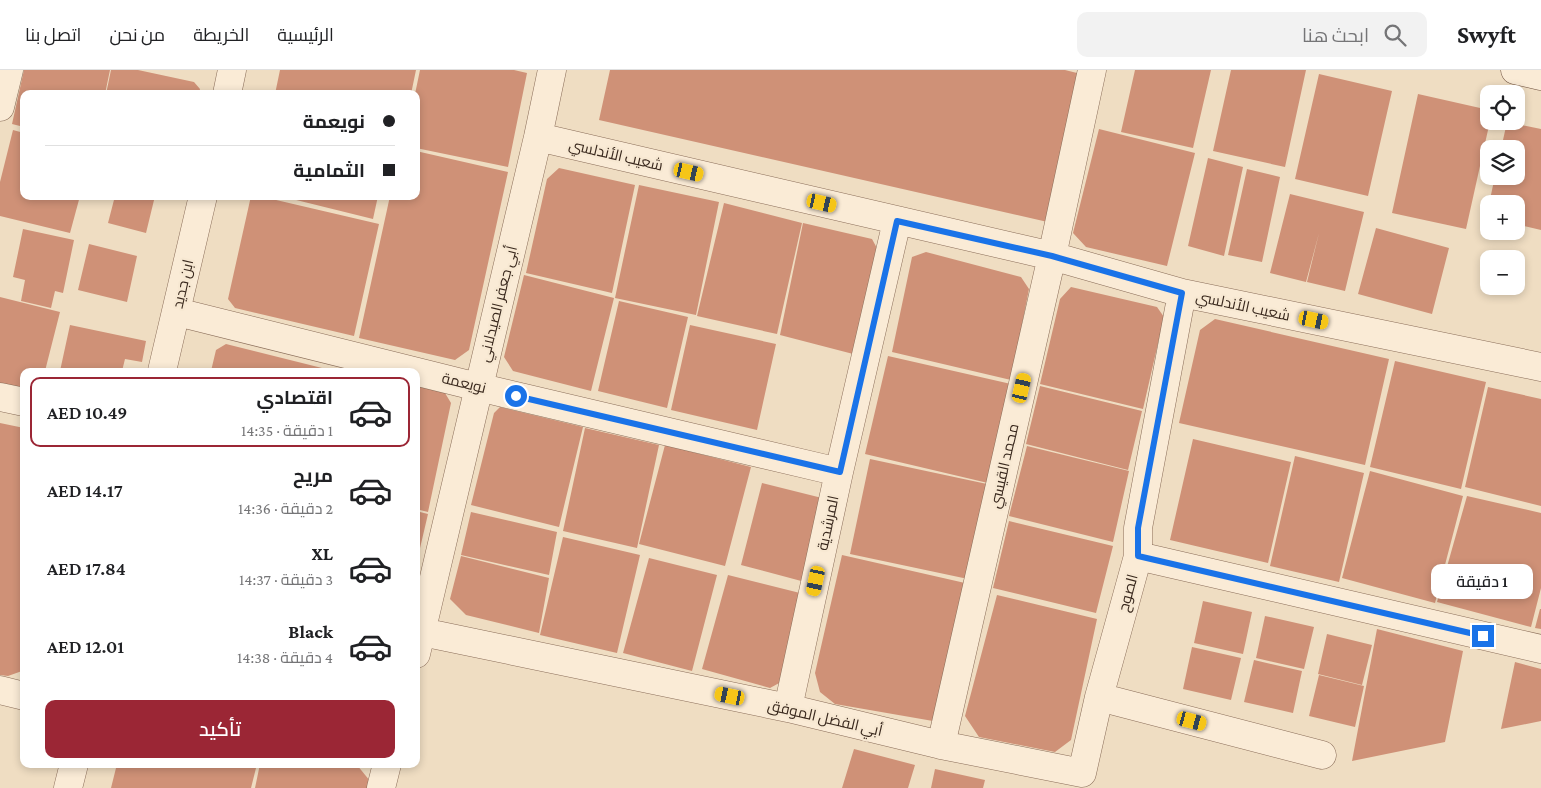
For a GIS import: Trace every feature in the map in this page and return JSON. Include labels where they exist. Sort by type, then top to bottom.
[{"type":"street","points":[[0,107],[9,70]]},
{"type":"street","points":[[227,90],[232,70]]},
{"type":"street","name":"أبي جعفر الصيدلاني","points":[[420,639],[478,386],[538,138],[552,70]]},
{"type":"street","name":"محمد القيسي","points":[[941,745],[1052,256],[1092,70]]},
{"type":"street","points":[[1515,70],[1541,76]]},
{"type":"street","name":"شعيب الأندلسي","points":[[538,138],[1052,256],[1182,293],[1541,367]]},
{"type":"street","name":"ابن جديد","points":[[163,368],[202,200]]},
{"type":"street","name":"المرشدية","points":[[788,708],[897,221]]},
{"type":"street","name":"الصوح","points":[[1082,773],[1099,697],[1138,556],[1138,528],[1182,293]]},
{"type":"street","name":"نويعمة","points":[[177,312],[405,368]]},
{"type":"street","name":"نويعمة","points":[[420,372],[840,472]]},
{"type":"street","points":[[0,397],[20,401]]},
{"type":"street","points":[[1138,556],[1541,649]]},
{"type":"street","name":"أبي الفضل الموفق","points":[[420,643],[788,708],[941,745],[1082,773]]},
{"type":"street","points":[[0,690],[20,695]]},
{"type":"street","points":[[1099,697],[1322,755]]},
{"type":"street","points":[[68,788],[73,768]]},
{"type":"street","points":[[381,788],[386,768]]},
{"type":"building","points":[[24,70],[110,70],[106,90],[20,90],[20,126],[12,124]]},
{"type":"building","points":[[111,70],[138,70],[194,82],[200,89],[200,90],[107,90]]},
{"type":"building","points":[[280,70],[416,70],[412,90],[276,90]]},
{"type":"building","points":[[420,70],[514,70],[527,73],[508,167],[420,149],[420,90],[416,90]]},
{"type":"building","points":[[610,70],[1065,70],[1085,75],[1052,223],[599,120]]},
{"type":"building","points":[[1135,70],[1211,70],[1193,148],[1121,132]]},
{"type":"building","points":[[1231,70],[1306,70],[1285,167],[1213,151]]},
{"type":"building","points":[[1319,74],[1392,91],[1368,196],[1295,179]]},
{"type":"building","points":[[1418,94],[1480,108],[1480,130],[1488,130],[1486,140],[1480,140],[1480,166],[1466,229],[1392,213]]},
{"type":"building","points":[[1525,126],[1541,129],[1541,230],[1525,226],[1525,195],[1491,195],[1493,185],[1525,185],[1525,140],[1503,140],[1505,130],[1525,130]]},
{"type":"building","points":[[1099,129],[1195,153],[1167,266],[1086,247],[1073,233]]},
{"type":"building","points":[[13,130],[20,132],[20,200],[79,200],[70,233],[0,216],[0,182]]},
{"type":"building","points":[[420,152],[508,172],[469,350],[455,360],[359,338],[389,200],[420,200]]},
{"type":"building","points":[[1208,158],[1243,167],[1224,256],[1188,246]]},
{"type":"building","points":[[559,168],[635,185],[612,293],[526,273],[547,179]]},
{"type":"building","points":[[1247,169],[1280,177],[1262,262],[1228,255]]},
{"type":"building","points":[[639,185],[719,202],[696,315],[615,298]]},
{"type":"building","points":[[1290,194],[1364,212],[1345,291],[1307,282],[1319,233],[1306,282],[1270,273]]},
{"type":"building","points":[[114,200],[154,200],[146,233],[108,223]]},
{"type":"building","points":[[250,200],[276,200],[379,224],[354,336],[235,308],[228,299]]},
{"type":"building","points":[[296,200],[377,200],[373,219]]},
{"type":"building","points":[[724,203],[802,223],[777,334],[697,316]]},
{"type":"building","points":[[803,223],[872,239],[879,252],[857,355],[780,335]]},
{"type":"building","points":[[1376,228],[1449,248],[1432,314],[1358,294]]},
{"type":"building","points":[[23,229],[74,240],[63,293],[55,291],[51,308],[21,301],[25,280],[13,277]]},
{"type":"building","points":[[89,244],[137,256],[127,302],[78,290]]},
{"type":"building","points":[[926,252],[1021,277],[1029,289],[1011,380],[892,352],[912,257]]},
{"type":"building","points":[[524,275],[614,298],[591,391],[513,371],[504,357]]},
{"type":"building","points":[[1071,287],[1157,307],[1164,317],[1143,409],[1040,384],[1060,299]]},
{"type":"building","points":[[0,297],[60,312],[46,368],[20,368],[20,390],[0,385]]},
{"type":"building","points":[[619,301],[688,317],[667,408],[598,391]]},
{"type":"building","points":[[1215,319],[1389,359],[1365,465],[1179,423],[1200,330]]},
{"type":"building","points":[[70,325],[146,341],[142,362],[125,359],[123,368],[61,368]]},
{"type":"building","points":[[690,325],[776,344],[757,430],[671,410]]},
{"type":"building","points":[[226,344],[322,368],[212,368],[216,350]]},
{"type":"building","points":[[888,356],[1011,384],[988,483],[865,454]]},
{"type":"building","points":[[1395,361],[1486,382],[1461,489],[1370,467]]},
{"type":"building","points":[[1040,386],[1142,411],[1128,470],[1026,444]]},
{"type":"building","points":[[420,387],[445,393],[451,403],[428,512],[420,510]]},
{"type":"building","points":[[1488,387],[1541,399],[1541,506],[1465,487]]},
{"type":"building","points":[[500,407],[583,427],[559,527],[471,505],[494,413]]},
{"type":"building","points":[[0,423],[20,427],[20,672],[8,676],[0,675]]},
{"type":"building","points":[[585,428],[659,445],[637,548],[563,531]]},
{"type":"building","points":[[1193,439],[1291,462],[1268,563],[1170,540]]},
{"type":"building","points":[[665,445],[751,467],[725,566],[639,544]]},
{"type":"building","points":[[1027,446],[1129,471],[1113,542],[1009,516]]},
{"type":"building","points":[[1295,456],[1364,473],[1339,582],[1270,566]]},
{"type":"building","points":[[870,459],[987,484],[968,579],[850,554]]},
{"type":"building","points":[[1370,471],[1463,496],[1435,603],[1342,578]]},
{"type":"building","points":[[762,483],[826,499],[805,582],[741,565]]},
{"type":"building","points":[[1467,496],[1541,513],[1541,588],[1531,627],[1437,602]]},
{"type":"building","points":[[420,512],[428,514],[420,548]]},
{"type":"building","points":[[471,512],[557,532],[549,575],[461,555]]},
{"type":"building","points":[[1009,521],[1113,546],[1096,613],[993,588]]},
{"type":"building","points":[[563,537],[640,555],[617,653],[540,635]]},
{"type":"building","points":[[842,555],[965,583],[933,721],[835,704],[820,692],[815,673]]},
{"type":"building","points":[[461,556],[549,578],[539,633],[466,615],[450,599]]},
{"type":"building","points":[[649,558],[717,575],[692,671],[623,653]]},
{"type":"building","points":[[728,575],[800,593],[781,682],[770,688],[702,669]]},
{"type":"building","points":[[997,595],[1097,619],[1071,740],[1055,752],[979,737],[965,716]]},
{"type":"building","points":[[1203,601],[1252,612],[1243,654],[1194,643]]},
{"type":"building","points":[[1541,609],[1541,629],[1535,628]]},
{"type":"building","points":[[1265,616],[1314,627],[1304,669],[1256,658]]},
{"type":"building","points":[[1377,629],[1463,651],[1445,742],[1352,761]]},
{"type":"building","points":[[1327,634],[1372,645],[1362,685],[1318,674]]},
{"type":"building","points":[[1192,647],[1241,658],[1231,700],[1183,689]]},
{"type":"building","points":[[1254,660],[1302,671],[1293,713],[1244,702]]},
{"type":"building","points":[[1515,662],[1541,669],[1541,721],[1501,729]]},
{"type":"building","points":[[1319,675],[1364,686],[1355,727],[1309,716]]},
{"type":"building","points":[[854,749],[915,765],[908,788],[842,788]]},
{"type":"building","points":[[116,768],[256,768],[251,788],[111,788]]},
{"type":"building","points":[[259,768],[359,768],[370,781],[369,788],[255,788]]},
{"type":"building","points":[[935,769],[985,780],[983,788],[931,788]]},
{"type":"route","points":[[516,396],[840,472],[897,221],[1052,256],[1182,293],[1138,528],[1138,556],[1483,636]]}]
